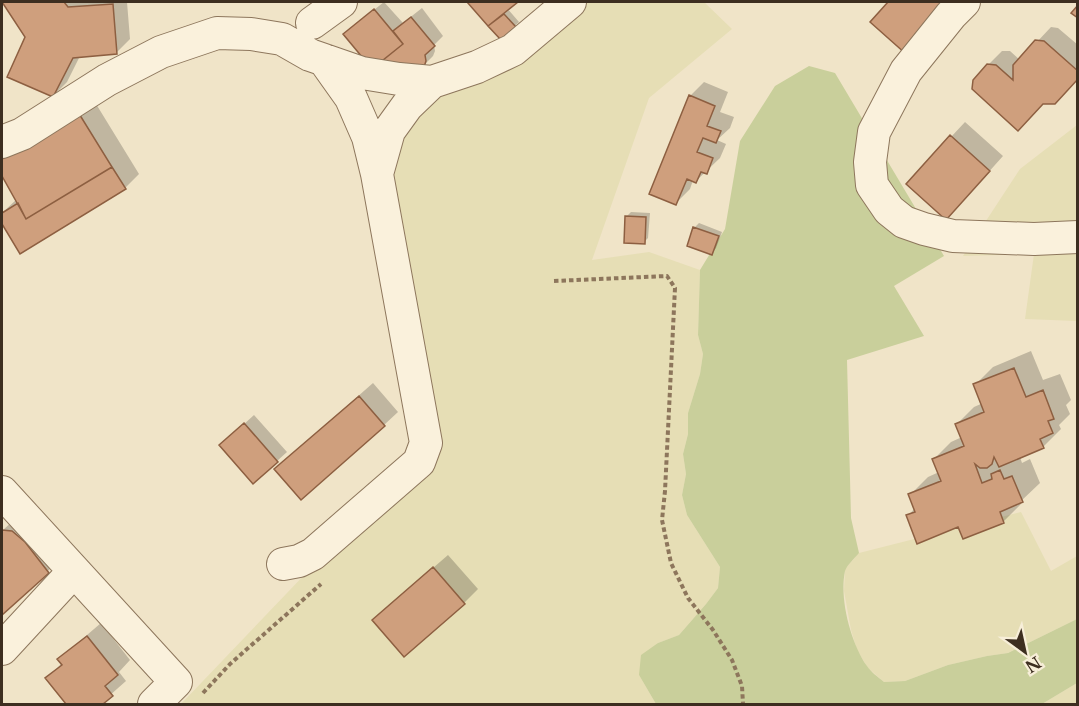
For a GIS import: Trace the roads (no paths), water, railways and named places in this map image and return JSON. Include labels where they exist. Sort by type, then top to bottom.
[{"type":"street","points":[[312,23],[341,2]]},
{"type":"street","points":[[2,142],[22,134],[107,80],[161,52],[217,33],[251,34],[282,39],[310,55],[362,73],[399,80],[432,82],[477,67],[513,50],[570,2]]},
{"type":"street","points":[[964,2],[906,71],[874,132],[870,162],[872,185],[889,210],[904,222],[924,229],[953,236],[1034,239],[1077,237]]},
{"type":"street","points":[[283,564],[299,561],[313,554],[418,462],[426,443],[377,174],[368,137],[351,98],[324,60]]},
{"type":"street","points":[[377,174],[389,131],[407,106],[432,82]]},
{"type":"street","points":[[2,492],[176,682],[154,705]]},
{"type":"street","points":[[2,649],[74,571]]}]
